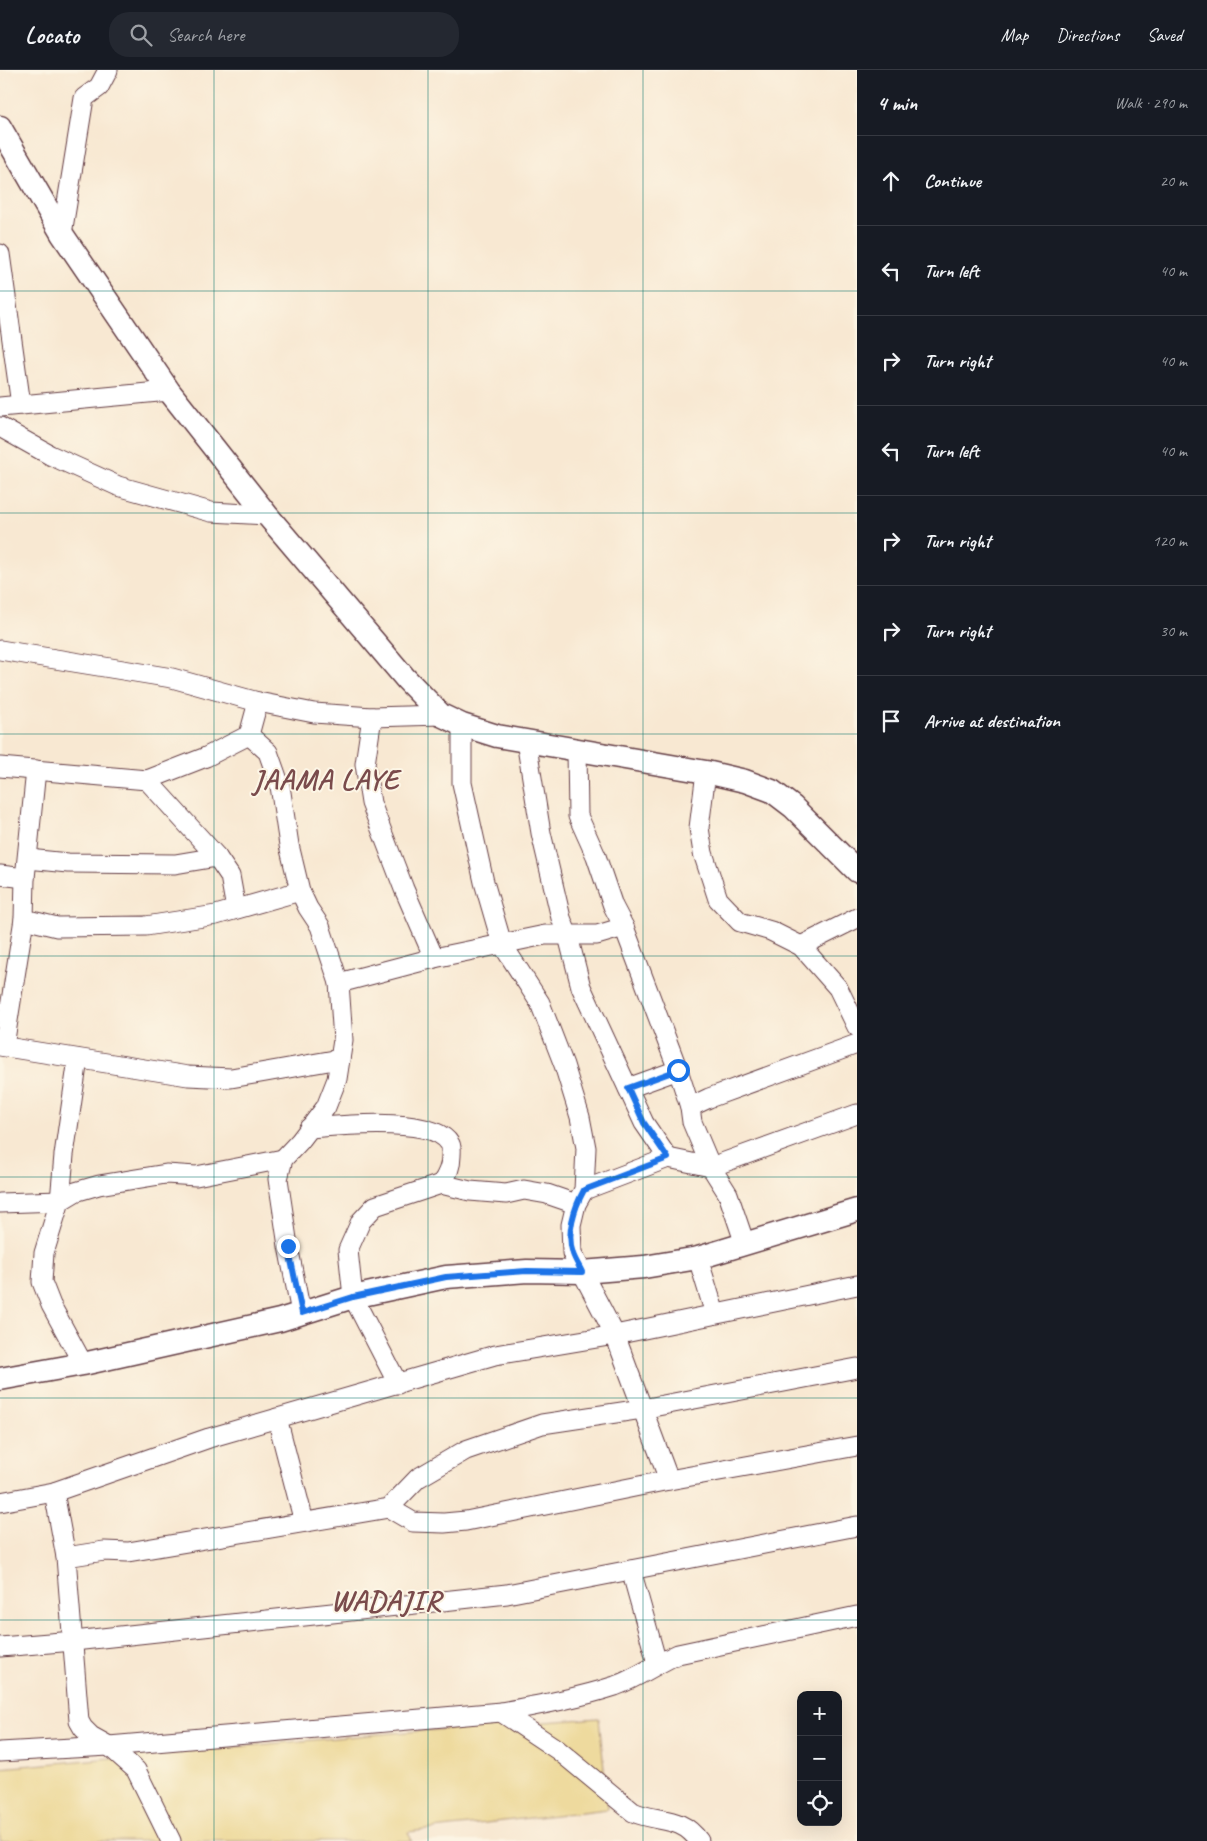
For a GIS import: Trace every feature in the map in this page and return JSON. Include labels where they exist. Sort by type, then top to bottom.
[{"type":"street","points":[[62,234],[84,98],[99,87],[108,70]]},
{"type":"street","points":[[1,132],[62,234],[169,391],[266,515],[406,679],[441,715],[462,725],[497,736],[706,772],[745,781],[772,791],[793,807],[857,871]]},
{"type":"street","points":[[0,254],[20,405]]},
{"type":"street","points":[[0,407],[169,391]]},
{"type":"street","points":[[0,427],[50,455],[118,486],[210,512],[266,515]]},
{"type":"street","points":[[0,650],[172,678],[258,702],[314,713],[372,717],[441,715]]},
{"type":"street","points":[[0,767],[147,780],[206,757],[249,735],[258,702]]},
{"type":"street","points":[[372,717],[365,764],[371,803],[404,889],[434,958]]},
{"type":"street","points":[[462,725],[462,783],[484,882],[502,944],[540,1003],[564,1065],[580,1117],[586,1148],[580,1197],[571,1225],[572,1253],[616,1335],[669,1480]]},
{"type":"street","points":[[249,735],[268,752],[280,786],[289,845],[300,891],[320,926],[339,983],[343,1040],[337,1078],[326,1107],[300,1141],[283,1159],[278,1179],[288,1246],[302,1313]]},
{"type":"street","points":[[526,741],[541,833],[560,918],[568,936],[581,987],[644,1123],[668,1158]]},
{"type":"street","points":[[577,750],[578,816],[596,856],[613,906],[624,927],[678,1070],[690,1107],[692,1122],[711,1167],[728,1194],[745,1244]]},
{"type":"street","points":[[36,770],[25,878],[24,919],[2,1046],[188,1076],[231,1078],[340,1058]]},
{"type":"street","points":[[706,772],[699,828],[703,853],[718,899],[740,922],[770,931],[801,946],[838,988],[857,1027]]},
{"type":"street","points":[[147,780],[217,857],[230,876],[236,910]]},
{"type":"street","points":[[28,859],[68,863],[175,864],[217,857]]},
{"type":"street","points":[[0,875],[25,878]]},
{"type":"street","points":[[24,919],[57,927],[146,926],[216,915],[300,891]]},
{"type":"street","points":[[801,946],[857,918]]},
{"type":"street","points":[[339,983],[434,958],[545,935],[597,935],[624,927]]},
{"type":"street","points":[[690,1107],[709,1098],[857,1044]]},
{"type":"street","points":[[78,1059],[64,1155],[60,1201],[44,1253],[42,1282],[51,1304],[83,1364]]},
{"type":"street","points":[[628,1088],[678,1070]]},
{"type":"street","points":[[398,1384],[353,1297],[348,1250],[361,1220],[375,1206],[441,1184],[470,1191],[506,1194],[524,1190],[580,1197],[668,1158],[711,1167],[857,1114]]},
{"type":"street","points":[[309,1128],[400,1124],[432,1132],[445,1138],[451,1146],[451,1160],[447,1176],[441,1184]]},
{"type":"street","points":[[0,1203],[60,1201],[75,1192],[99,1186],[166,1174],[196,1176],[283,1159]]},
{"type":"street","points":[[0,1379],[83,1364],[280,1320],[353,1297],[446,1277],[527,1271],[582,1272],[644,1267],[698,1258],[857,1210]]},
{"type":"street","points":[[698,1258],[716,1314]]},
{"type":"street","points":[[0,1502],[54,1492],[208,1438],[495,1355],[616,1335],[857,1285]]},
{"type":"street","points":[[66,1557],[104,1551],[128,1552],[389,1508],[418,1478],[466,1450],[542,1424],[642,1409],[857,1368]]},
{"type":"street","points":[[277,1418],[304,1522]]},
{"type":"street","points":[[389,1508],[414,1522],[444,1523],[466,1521],[669,1480],[857,1446]]},
{"type":"street","points":[[54,1492],[66,1557],[79,1721],[91,1736],[109,1746],[136,1770],[171,1841]]},
{"type":"street","points":[[0,1647],[74,1641],[507,1594],[857,1526]]},
{"type":"street","points":[[631,1570],[656,1664]]},
{"type":"street","points":[[0,1752],[109,1746],[501,1712],[553,1703],[616,1685],[678,1654],[857,1616]]},
{"type":"street","points":[[501,1712],[558,1750],[633,1812],[643,1816],[662,1818],[678,1823],[690,1830],[699,1841]]},
{"type":"sand","points":[[599,1718],[608,1809],[408,1832],[412,1841],[0,1841],[0,1768],[380,1734]]},
{"type":"district","name":"JAAMA LAYE","points":[[326,779]]},
{"type":"district","name":"WADAJIR","points":[[386,1600]]},
{"type":"route","points":[[288,1246],[302,1313],[353,1297],[446,1277],[527,1271],[582,1272],[572,1253],[571,1225],[576,1204],[584,1190],[668,1158],[644,1123],[628,1088],[678,1070]]}]
